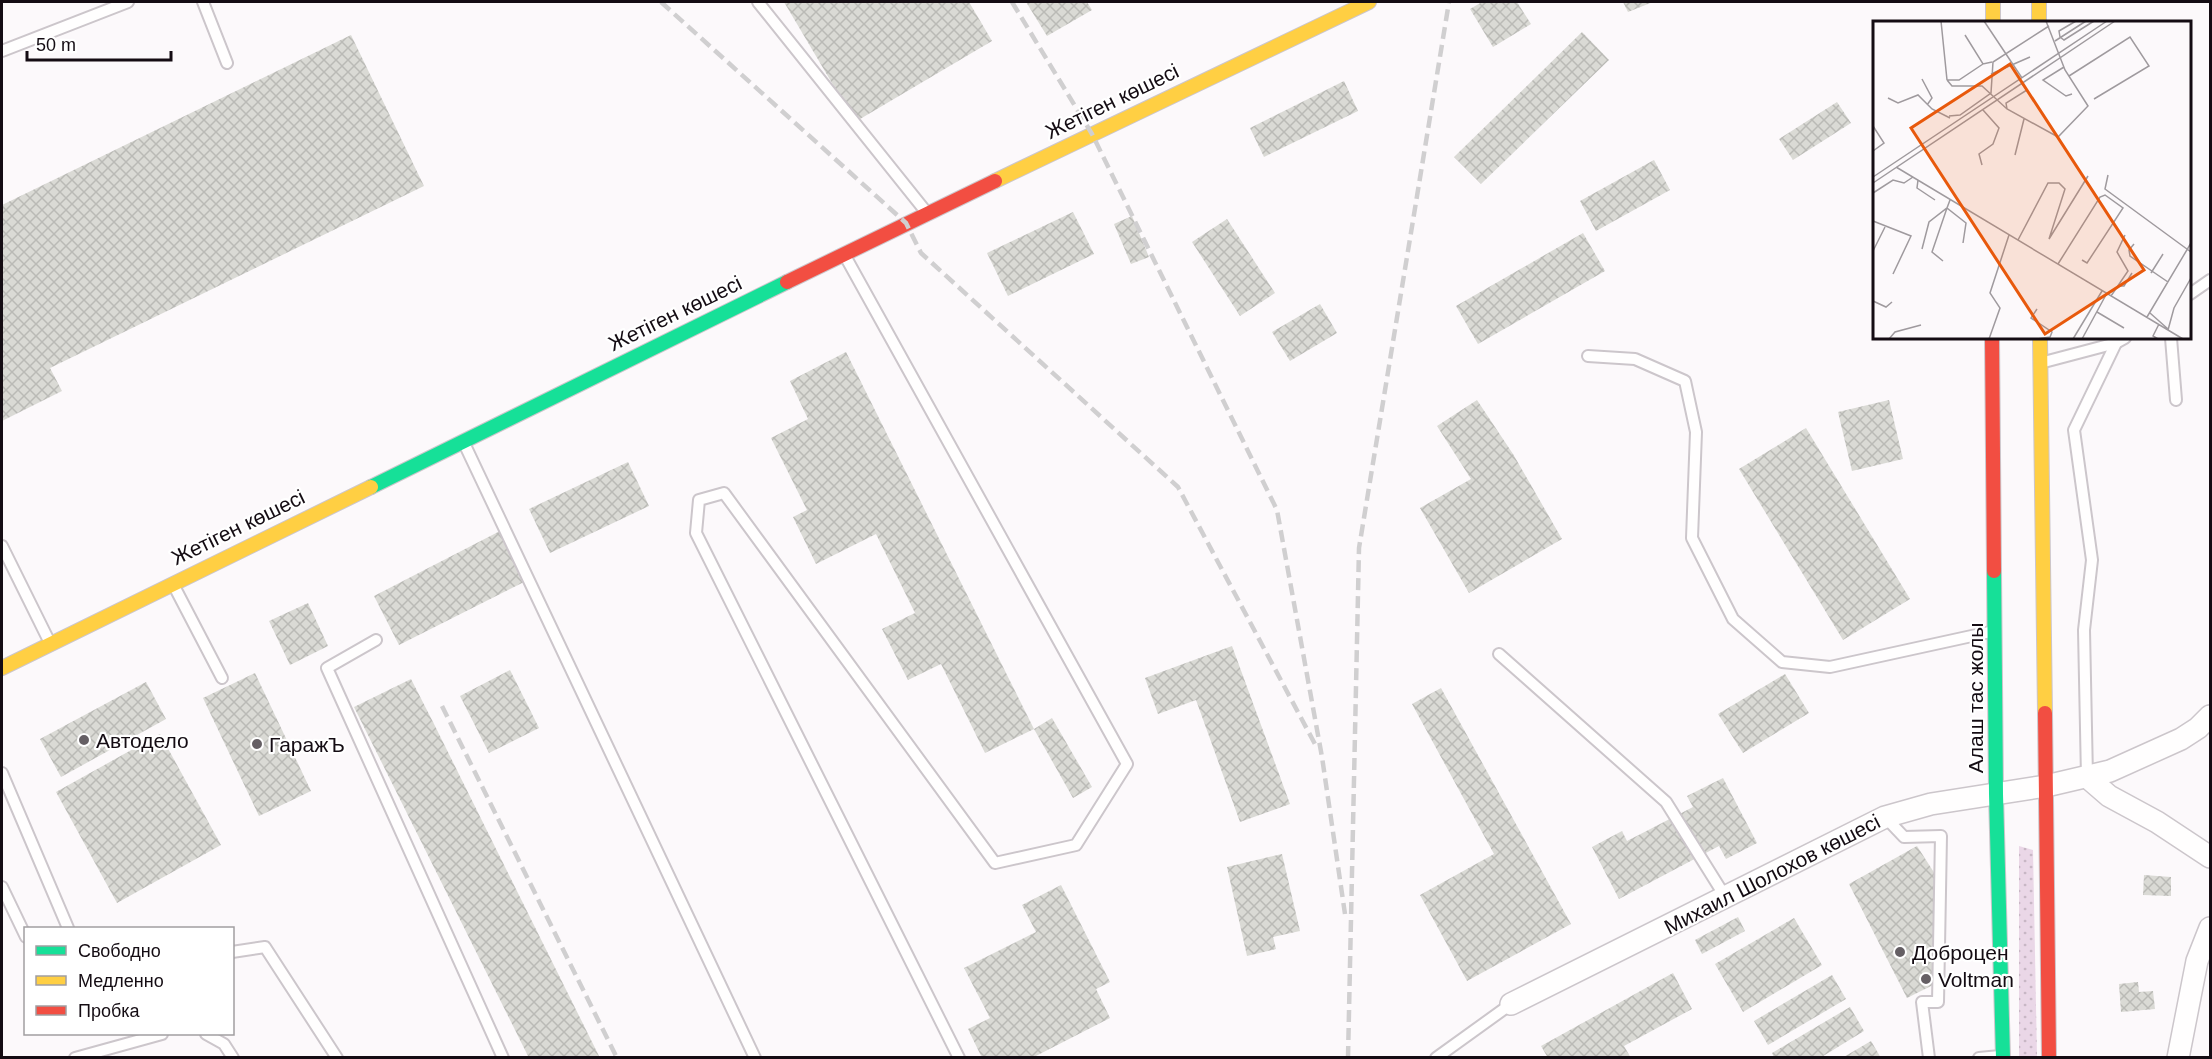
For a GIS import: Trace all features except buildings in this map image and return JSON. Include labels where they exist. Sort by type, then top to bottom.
[{"type":"street","name":"Жетіген көшесі","points":[[2,665],[50,644],[928,213],[1369,2]]},
{"type":"street","points":[[1993,2],[1993,21]]},
{"type":"street","points":[[2039,2],[2039,21]]},
{"type":"street","name":"Алаш тас жолы","points":[[1992,339],[1996,794],[2003,1057]]},
{"type":"street","points":[[2040,339],[2049,1058]]},
{"type":"street","name":"Михаил Шолохов көшесі","points":[[1511,1004],[1885,817],[1931,804],[2046,786],[2110,771],[2181,740],[2211,716]]},
{"type":"street","points":[[2087,777],[2109,796],[2157,822],[2211,857]]},
{"type":"street","points":[[2178,1058],[2197,961],[2211,928]]},
{"type":"lane","points":[[2,51],[128,2]]},
{"type":"lane","points":[[203,2],[227,63]]},
{"type":"lane","points":[[758,2],[928,213]]},
{"type":"lane","points":[[844,254],[1127,764],[1076,845],[995,863],[724,493],[699,500],[696,533],[959,1058]]},
{"type":"lane","points":[[2191,293],[2211,280]]},
{"type":"lane","points":[[2171,339],[2176,400]]},
{"type":"lane","points":[[2041,363],[2120,340]]},
{"type":"lane","points":[[2087,777],[2084,630],[2092,560],[2074,430],[2120,340]]},
{"type":"lane","points":[[1588,356],[1635,359],[1685,381],[1696,432],[1692,538],[1732,619],[1782,662],[1830,667],[1996,630]]},
{"type":"lane","points":[[463,440],[755,1058]]},
{"type":"lane","points":[[2,546],[50,644]]},
{"type":"lane","points":[[172,583],[222,678]]},
{"type":"lane","points":[[376,640],[327,668],[503,1058]]},
{"type":"lane","points":[[1499,654],[1666,802],[1726,898]]},
{"type":"lane","points":[[2,773],[4,793],[68,927]]},
{"type":"lane","points":[[1885,817],[1904,837],[1941,836],[1938,1002],[1922,1002],[1929,1058]]},
{"type":"lane","points":[[2,887],[24,933]]},
{"type":"lane","points":[[234,952],[265,947],[337,1058]]},
{"type":"lane","points":[[1436,1058],[1511,1004]]},
{"type":"lane","points":[[75,1058],[95,1055],[159,1035]]},
{"type":"lane","points":[[208,1035],[224,1044],[233,1058]]},
{"type":"lane","points":[[1979,1058],[2003,1057]]},
{"type":"shaded area","points":[[2019,846],[2033,850],[2037,1057],[2019,1057]]},
{"type":"railway","points":[[661,2],[906,223],[921,253],[1178,487],[1316,746]]},
{"type":"railway","points":[[1012,2],[1092,134],[1277,510],[1322,757],[1345,914]]},
{"type":"railway","points":[[1348,1058],[1359,548],[1449,2]]},
{"type":"railway","points":[[442,706],[617,1058]]},
{"type":"traffic: fast","points":[[371,487],[787,282]]},
{"type":"traffic: fast","points":[[1994,571],[1996,794],[2003,1058]]},
{"type":"traffic: slow","points":[[995,181],[1369,2]]},
{"type":"traffic: slow","points":[[1993,2],[1993,21]]},
{"type":"traffic: slow","points":[[2039,2],[2039,21]]},
{"type":"traffic: slow","points":[[2040,339],[2045,713]]},
{"type":"traffic: slow","points":[[2,668],[371,487]]},
{"type":"traffic: jam","points":[[787,282],[995,181]]},
{"type":"traffic: jam","points":[[1992,339],[1994,571]]},
{"type":"traffic: jam","points":[[2045,713],[2049,1058]]},
{"type":"place","name":"Автодело","points":[[84,740]]},
{"type":"place","name":"ГаражЪ","points":[[257,744]]},
{"type":"place","name":"Доброцен","points":[[1900,952]]},
{"type":"place","name":"Voltman","points":[[1926,979]]}]
